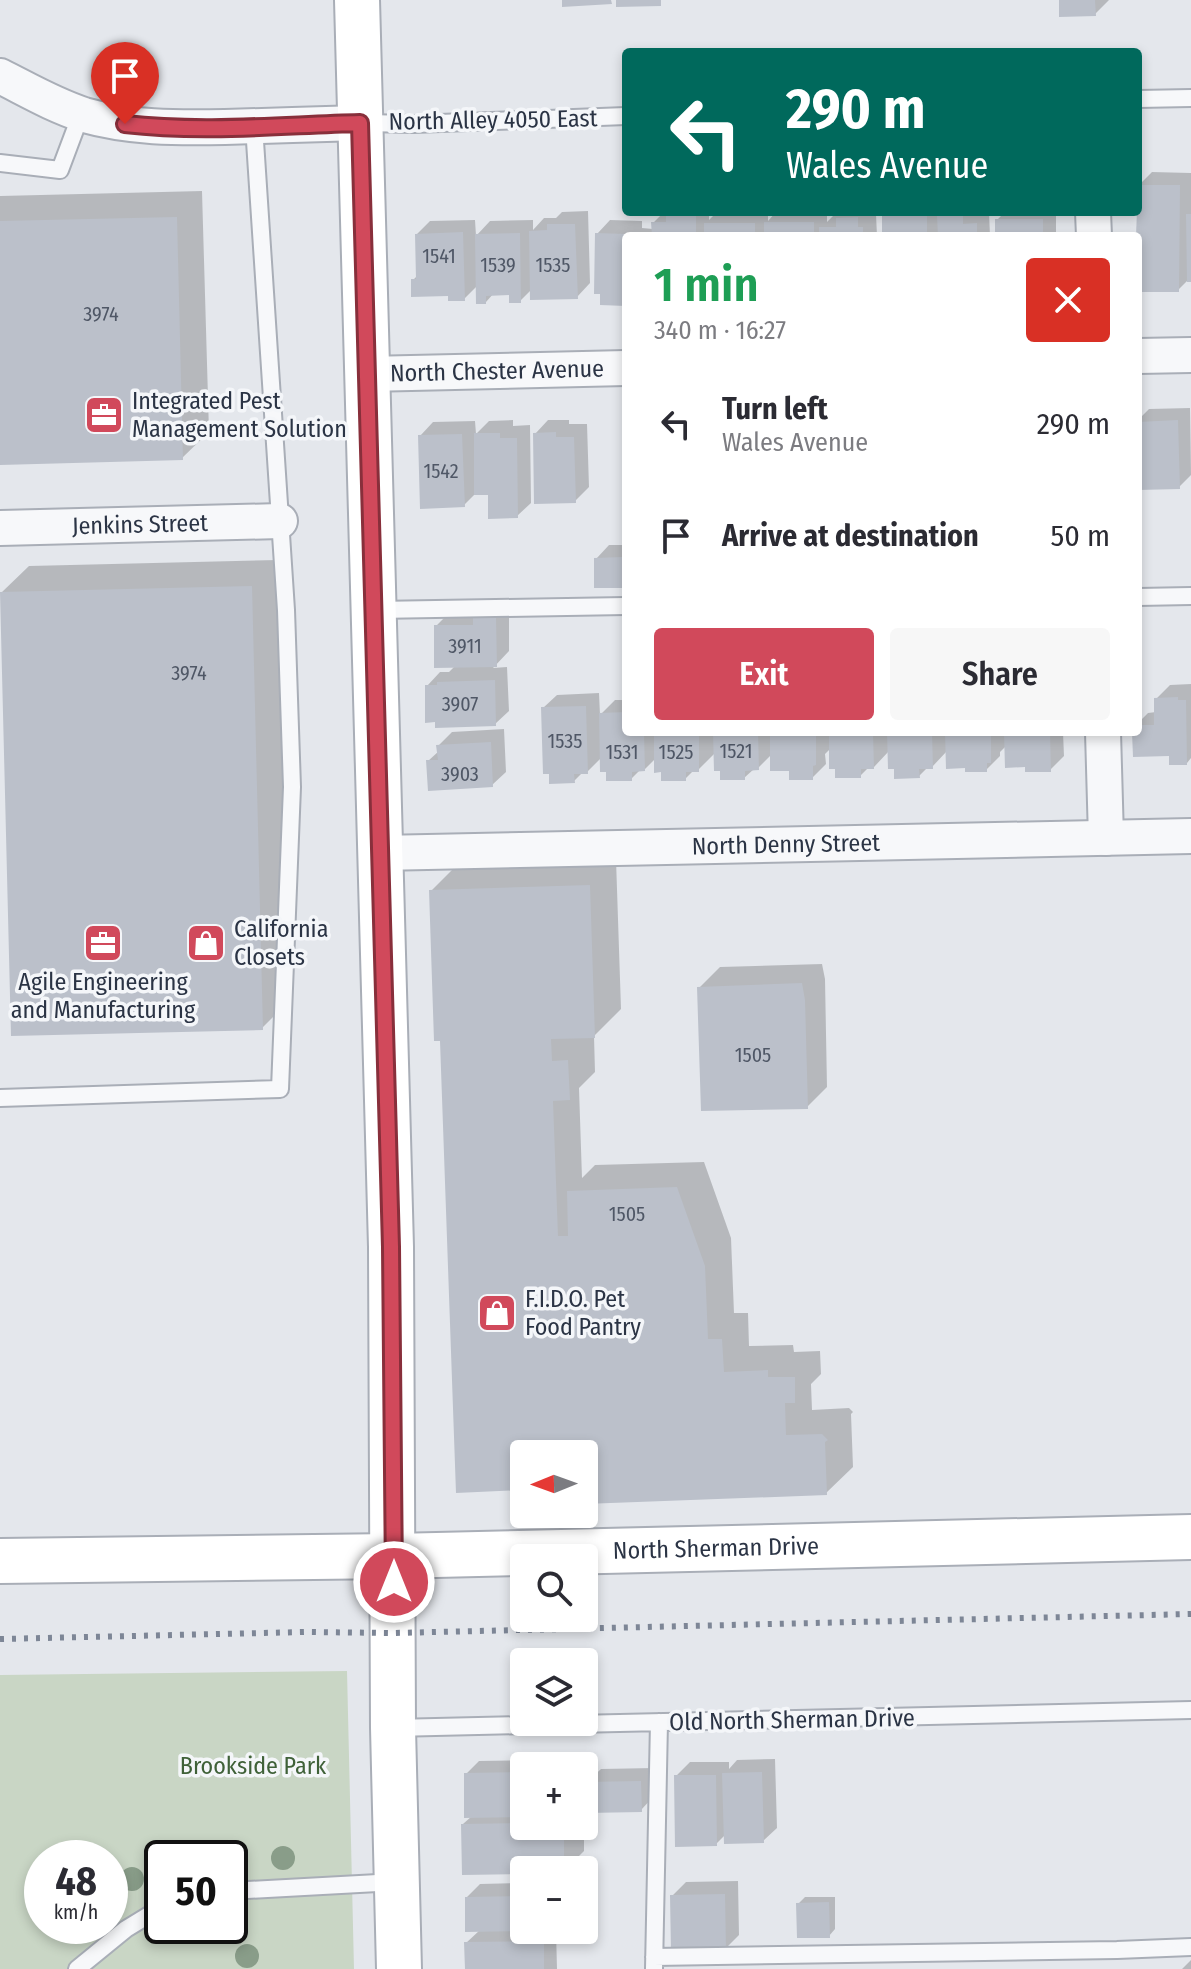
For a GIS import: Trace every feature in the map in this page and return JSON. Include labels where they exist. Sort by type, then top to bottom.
[{"type":"main road","points":[[357,0],[391,1247],[393,1728],[399,1969]]},
{"type":"main road","name":"North Sherman Drive","points":[[0,1561],[394,1556],[1191,1537]]},
{"type":"street","points":[[0,76],[51,103],[81,114],[155,128],[360,123]]},
{"type":"street","points":[[1142,356],[1191,355]]},
{"type":"street","name":"North Chester Avenue","points":[[367,374],[622,368]]},
{"type":"street","name":"Jenkins Street","points":[[0,528],[280,521]]},
{"type":"street","points":[[1103,736],[1106,838]]},
{"type":"street","name":"North Denny Street","points":[[380,853],[1191,836]]},
{"type":"lane","points":[[1142,99],[1191,98]]},
{"type":"lane","points":[[0,163],[60,170],[81,114]]},
{"type":"lane","name":"North Alley 4050 East","points":[[360,123],[414,124],[622,116]]},
{"type":"lane","points":[[0,1098],[280,1089],[292,787],[286,610],[254,126]]},
{"type":"lane","points":[[1142,597],[1191,596]]},
{"type":"lane","points":[[374,610],[622,606]]},
{"type":"lane","name":"Old North Sherman Drive","points":[[393,1728],[1191,1710]]},
{"type":"lane","points":[[659,1722],[654,1963],[1191,1947]]},
{"type":"lane","points":[[248,1890],[397,1882]]},
{"type":"lane","points":[[77,1969],[144,1918]]},
{"type":"green space","name":"Brookside Park","points":[[347,1671],[354,1969],[0,1969],[0,1675]]},
{"type":"building","points":[[562,0],[611,0],[612,4],[562,7]]},
{"type":"building","points":[[616,0],[661,0],[661,6],[616,7]]},
{"type":"building","points":[[1059,0],[1095,0],[1096,16],[1059,17]]},
{"type":"building","points":[[1142,185],[1180,185],[1179,292],[1142,292],[1142,232],[1136,232],[1137,216],[1142,216]]},
{"type":"building","points":[[1186,214],[1191,214],[1191,282],[1187,282]]},
{"type":"building","points":[[666,216],[696,216],[696,232],[652,232],[651,222],[666,222]]},
{"type":"building","points":[[882,216],[927,216],[927,232],[882,232]]},
{"type":"building","points":[[937,216],[963,216],[963,224],[977,223],[977,232],[938,232]]},
{"type":"building","points":[[177,217],[183,460],[0,465],[0,221]]},
{"type":"building","points":[[858,217],[858,227],[863,227],[863,232],[819,232],[819,227],[836,227],[836,218]]},
{"type":"building","points":[[995,219],[1043,219],[1043,232],[995,232]]},
{"type":"building","points":[[764,222],[814,222],[814,232],[764,232]]},
{"type":"building","points":[[704,223],[755,223],[755,232],[704,232]]},
{"type":"building","points":[[547,224],[575,224],[578,299],[530,300],[529,231],[547,230]]},
{"type":"building","points":[[463,232],[465,301],[448,301],[448,296],[411,297],[411,279],[416,279],[415,234]]},
{"type":"building","points":[[520,233],[521,303],[509,303],[509,295],[486,296],[486,304],[476,304],[475,234]]},
{"type":"building","points":[[595,233],[622,234],[622,306],[600,305],[600,294],[594,294]]},
{"type":"building","points":[[1178,420],[1180,489],[1142,490],[1142,422]]},
{"type":"building","points":[[556,432],[556,437],[574,437],[576,503],[534,504],[533,433]]},
{"type":"building","points":[[474,433],[500,433],[500,438],[517,438],[518,518],[488,519],[488,495],[474,495]]},
{"type":"building","points":[[462,434],[465,507],[420,509],[418,435]]},
{"type":"building","points":[[622,557],[622,588],[594,588],[594,558]]},
{"type":"building","points":[[252,586],[263,1030],[11,1036],[0,592]]},
{"type":"building","points":[[473,618],[496,618],[497,667],[434,668],[434,625],[473,625]]},
{"type":"building","points":[[495,680],[496,726],[435,728],[435,722],[425,723],[425,685]]},
{"type":"building","points":[[1178,697],[1178,700],[1186,700],[1187,765],[1169,765],[1169,756],[1133,757],[1132,736],[1142,736],[1142,725],[1154,725],[1154,698]]},
{"type":"building","points":[[586,706],[588,774],[574,774],[575,783],[549,784],[549,774],[543,774],[541,707]]},
{"type":"building","points":[[622,712],[622,736],[644,736],[645,771],[632,772],[632,781],[606,781],[606,772],[600,772],[599,713]]},
{"type":"building","points":[[654,736],[699,736],[699,772],[686,772],[686,781],[661,781],[661,772],[654,773]]},
{"type":"building","points":[[713,736],[758,736],[759,770],[745,771],[745,780],[720,780],[720,771],[714,771]]},
{"type":"building","points":[[770,736],[816,736],[813,780],[789,780],[789,771],[770,771]]},
{"type":"building","points":[[829,736],[873,736],[874,769],[861,769],[861,778],[835,778],[835,769],[829,769]]},
{"type":"building","points":[[887,736],[932,736],[933,769],[919,769],[920,778],[894,779],[894,769],[888,769]]},
{"type":"building","points":[[945,736],[991,736],[991,763],[987,763],[987,772],[946,769]]},
{"type":"building","points":[[1004,736],[1050,736],[1051,772],[1025,772],[1025,767],[1005,768]]},
{"type":"building","points":[[491,742],[493,787],[428,791],[426,760],[438,760],[436,745]]},
{"type":"building","points":[[590,885],[595,1038],[551,1039],[552,1061],[568,1060],[570,1100],[553,1101],[558,1236],[568,1236],[567,1191],[677,1187],[705,1266],[708,1339],[722,1339],[724,1372],[768,1370],[768,1377],[795,1377],[795,1403],[785,1403],[786,1435],[822,1434],[828,1440],[825,1442],[827,1495],[598,1503],[598,1440],[510,1440],[510,1491],[456,1493],[440,1041],[434,1041],[429,890]]},
{"type":"building","points":[[802,983],[808,1109],[701,1111],[697,987]]},
{"type":"building","points":[[510,1772],[510,1817],[464,1818],[464,1773]]},
{"type":"building","points":[[762,1772],[764,1843],[724,1844],[722,1773]]},
{"type":"building","points":[[674,1775],[716,1775],[717,1846],[675,1847]]},
{"type":"building","points":[[641,1781],[642,1812],[598,1813],[598,1782]]},
{"type":"building","points":[[510,1823],[510,1840],[564,1840],[564,1856],[510,1856],[510,1874],[462,1875],[461,1824]]},
{"type":"building","points":[[725,1894],[726,1951],[671,1952],[670,1895]]},
{"type":"building","points":[[510,1896],[510,1931],[465,1932],[465,1897]]},
{"type":"building","points":[[829,1902],[830,1938],[797,1938],[796,1903]]},
{"type":"building","points":[[464,1942],[544,1944],[544,1969],[465,1969]]},
{"type":"railway","points":[[0,1639],[1191,1614]]},
{"type":"place","name":"Integrated Pest Management Solution","points":[[104,415]]},
{"type":"place","name":"Agile Engineering and Manufacturing","points":[[103,943]]},
{"type":"place","name":"California Closets","points":[[206,943]]},
{"type":"place","name":"F.I.D.O. Pet Food Pantry","points":[[497,1313]]},
{"type":"route","points":[[125,124],[187,128],[360,123],[391,1247],[394,1582]]}]
